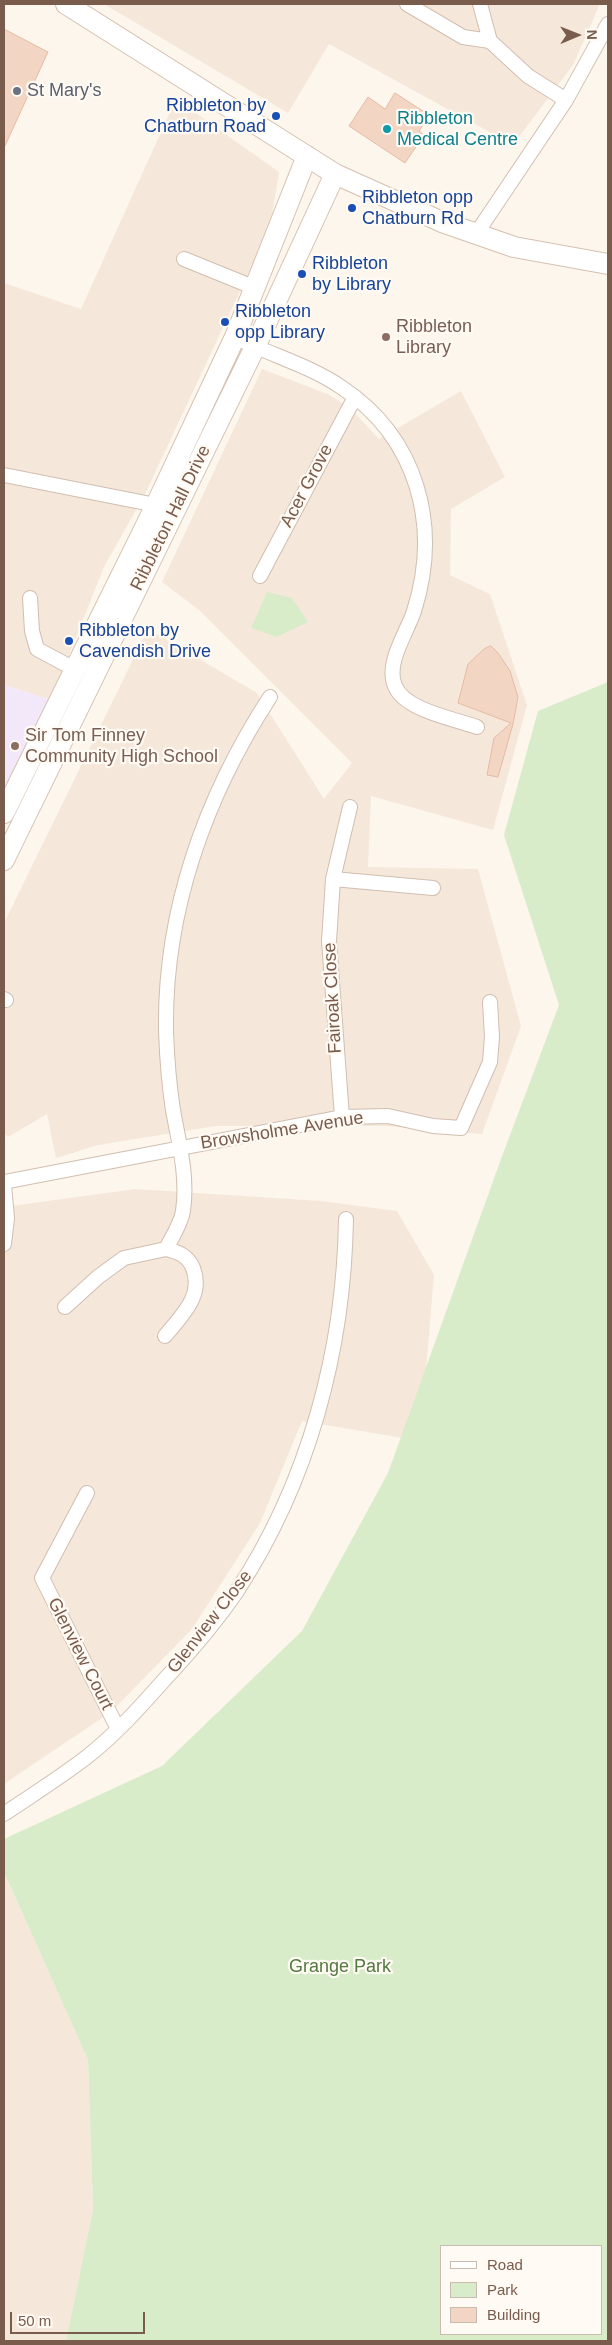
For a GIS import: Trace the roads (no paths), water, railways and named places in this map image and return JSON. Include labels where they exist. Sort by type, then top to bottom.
[{"type":"street","points":[[66,4],[335,174],[442,222],[514,247],[608,264]]},
{"type":"street","points":[[407,4],[463,38],[490,41]]},
{"type":"street","points":[[480,4],[490,41],[528,76],[566,100]]},
{"type":"street","points":[[476,234],[566,100],[608,24]]},
{"type":"street","name":"Ribbleton Hall Drive","points":[[4,860],[69,704],[165,509],[307,156]]},
{"type":"street","name":"Ribbleton Hall Drive","points":[[4,813],[69,704],[76,667],[255,347],[335,174]]},
{"type":"street","points":[[184,259],[254,287]]},
{"type":"street","points":[[235,337],[324,377],[356,397],[383,424],[404,456],[420,495],[424,517],[426,562],[422,585],[392,668],[395,686],[399,694],[412,704],[478,727]]},
{"type":"street","name":"Acer Grove","points":[[260,576],[356,397]]},
{"type":"street","points":[[4,475],[165,509]]},
{"type":"street","points":[[30,598],[32,631],[37,649],[65,664],[76,667]]},
{"type":"street","points":[[166,1249],[183,1213],[185,1175],[172,1099],[166,1031],[170,963],[177,914],[198,839],[250,728],[270,697]]},
{"type":"street","name":"Fairoak Close","points":[[342,1117],[329,941],[333,879],[350,808]]},
{"type":"street","points":[[333,879],[433,888]]},
{"type":"street","name":"Browsholme Avenue","points":[[4,1184],[180,1147],[342,1117],[388,1116],[433,1126],[461,1128],[490,1062],[492,1037],[490,1002]]},
{"type":"street","points":[[4,1184],[7,1218],[4,1244]]},
{"type":"street","name":"Glenview Close","points":[[4,1814],[87,1757],[118,1730],[186,1656],[217,1618],[254,1564],[288,1498],[314,1428],[336,1340],[342,1294],[346,1219]]},
{"type":"street","points":[[65,1307],[98,1277],[124,1258],[166,1249],[179,1252],[186,1258],[195,1274],[196,1292],[189,1306],[165,1336]]},
{"type":"street","name":"Glenview Court","points":[[87,1493],[42,1578],[118,1730]]},
{"type":"place","name":"St Mary's","points":[[17,91]]},
{"type":"place","name":"Ribbleton by Chatburn Road","points":[[276,116]]},
{"type":"place","name":"Ribbleton Medical Centre","points":[[387,129]]},
{"type":"place","name":"Ribbleton opp Chatburn Rd","points":[[352,208]]},
{"type":"place","name":"Ribbleton by Library","points":[[302,274]]},
{"type":"place","name":"Ribbleton opp Library","points":[[225,322]]},
{"type":"place","name":"Ribbleton Library","points":[[386,337]]},
{"type":"place","name":"Ribbleton by Cavendish Drive","points":[[69,641]]},
{"type":"place","name":"Sir Tom Finney Community High School","points":[[15,746]]},
{"type":"park label","name":"Grange Park","points":[[340,1967]]}]
